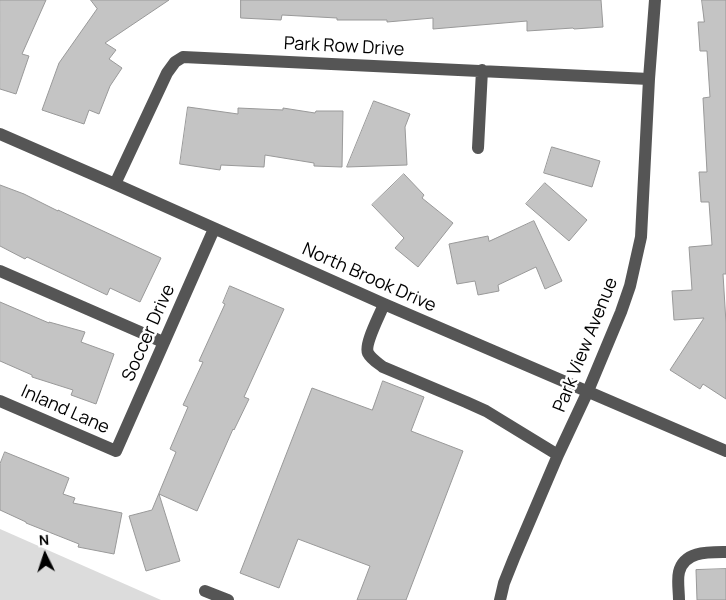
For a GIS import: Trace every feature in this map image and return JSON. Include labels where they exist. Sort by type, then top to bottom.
[{"type":"street","name":"Park View Avenue","points":[[500,600],[504,583],[514,558],[558,455],[588,392],[630,286],[641,237],[655,0]]},
{"type":"street","name":"Park Row Drive","points":[[116,184],[167,72],[175,62],[183,57],[649,79]]},
{"type":"street","points":[[478,148],[482,70]]},
{"type":"street","name":"North Brook Drive","points":[[0,134],[384,304],[726,451]]},
{"type":"street","name":"Soccer Drive","points":[[116,452],[214,229]]},
{"type":"street","points":[[0,271],[163,342]]},
{"type":"street","points":[[384,304],[367,344],[367,352],[373,360],[383,367],[486,411],[558,455]]},
{"type":"street","name":"Inland Lane","points":[[0,401],[116,452]]},
{"type":"street","points":[[679,600],[679,572],[684,561],[696,554],[726,552]]},
{"type":"street","points":[[205,591],[228,600]]},
{"type":"shaded area","points":[[0,529],[161,600],[0,600]]},
{"type":"building","points":[[0,0],[46,0],[22,54],[29,56],[16,94],[0,89]]},
{"type":"building","points":[[91,0],[169,0],[105,43],[116,50],[109,59],[122,68],[110,86],[99,114],[89,110],[84,124],[42,110],[59,63],[97,9]]},
{"type":"building","points":[[241,0],[601,0],[603,27],[527,31],[527,21],[433,29],[433,18],[387,22],[387,20],[337,20],[337,18],[282,15],[281,20],[241,18]]},
{"type":"building","points":[[702,0],[726,0],[726,274],[723,274],[726,323],[726,399],[703,384],[700,389],[670,370],[704,318],[674,320],[672,291],[692,290],[689,247],[712,245],[709,202],[701,202],[699,172],[707,172],[703,98],[710,97],[707,51],[700,51],[698,22],[704,22]]},
{"type":"building","points":[[374,101],[410,114],[405,127],[407,165],[347,167]]},
{"type":"building","points":[[188,107],[238,114],[238,108],[283,110],[283,108],[315,113],[316,111],[343,111],[342,167],[314,166],[314,163],[265,155],[264,167],[221,165],[220,170],[180,164]]},
{"type":"building","points":[[552,147],[600,161],[592,187],[544,173]]},
{"type":"building","points":[[404,174],[424,195],[422,198],[453,223],[418,267],[395,248],[404,238],[372,205]]},
{"type":"building","points":[[545,183],[587,220],[569,241],[526,204]]},
{"type":"building","points":[[0,185],[24,194],[161,258],[140,302],[110,288],[107,295],[0,246]]},
{"type":"building","points":[[534,221],[562,281],[545,289],[536,267],[498,285],[499,291],[478,295],[475,281],[457,284],[449,244],[488,236],[489,241]]},
{"type":"building","points":[[230,286],[284,309],[244,397],[249,399],[233,429],[197,511],[159,494],[180,561],[146,571],[129,516],[152,510],[176,452],[170,449],[188,407],[183,405],[203,362],[199,361],[225,304],[223,303]]},
{"type":"building","points":[[0,302],[49,323],[85,332],[81,342],[114,354],[96,404],[71,395],[73,390],[32,377],[32,375],[0,361]]},
{"type":"building","points":[[383,381],[424,397],[411,431],[463,451],[406,600],[357,600],[370,566],[298,539],[279,588],[240,573],[312,388],[372,410]]},
{"type":"building","points":[[5,452],[69,478],[63,494],[75,498],[73,503],[122,513],[114,554],[78,547],[79,544],[26,523],[0,510],[0,464]]},
{"type":"building","points":[[726,569],[726,600],[697,600],[696,570]]}]
